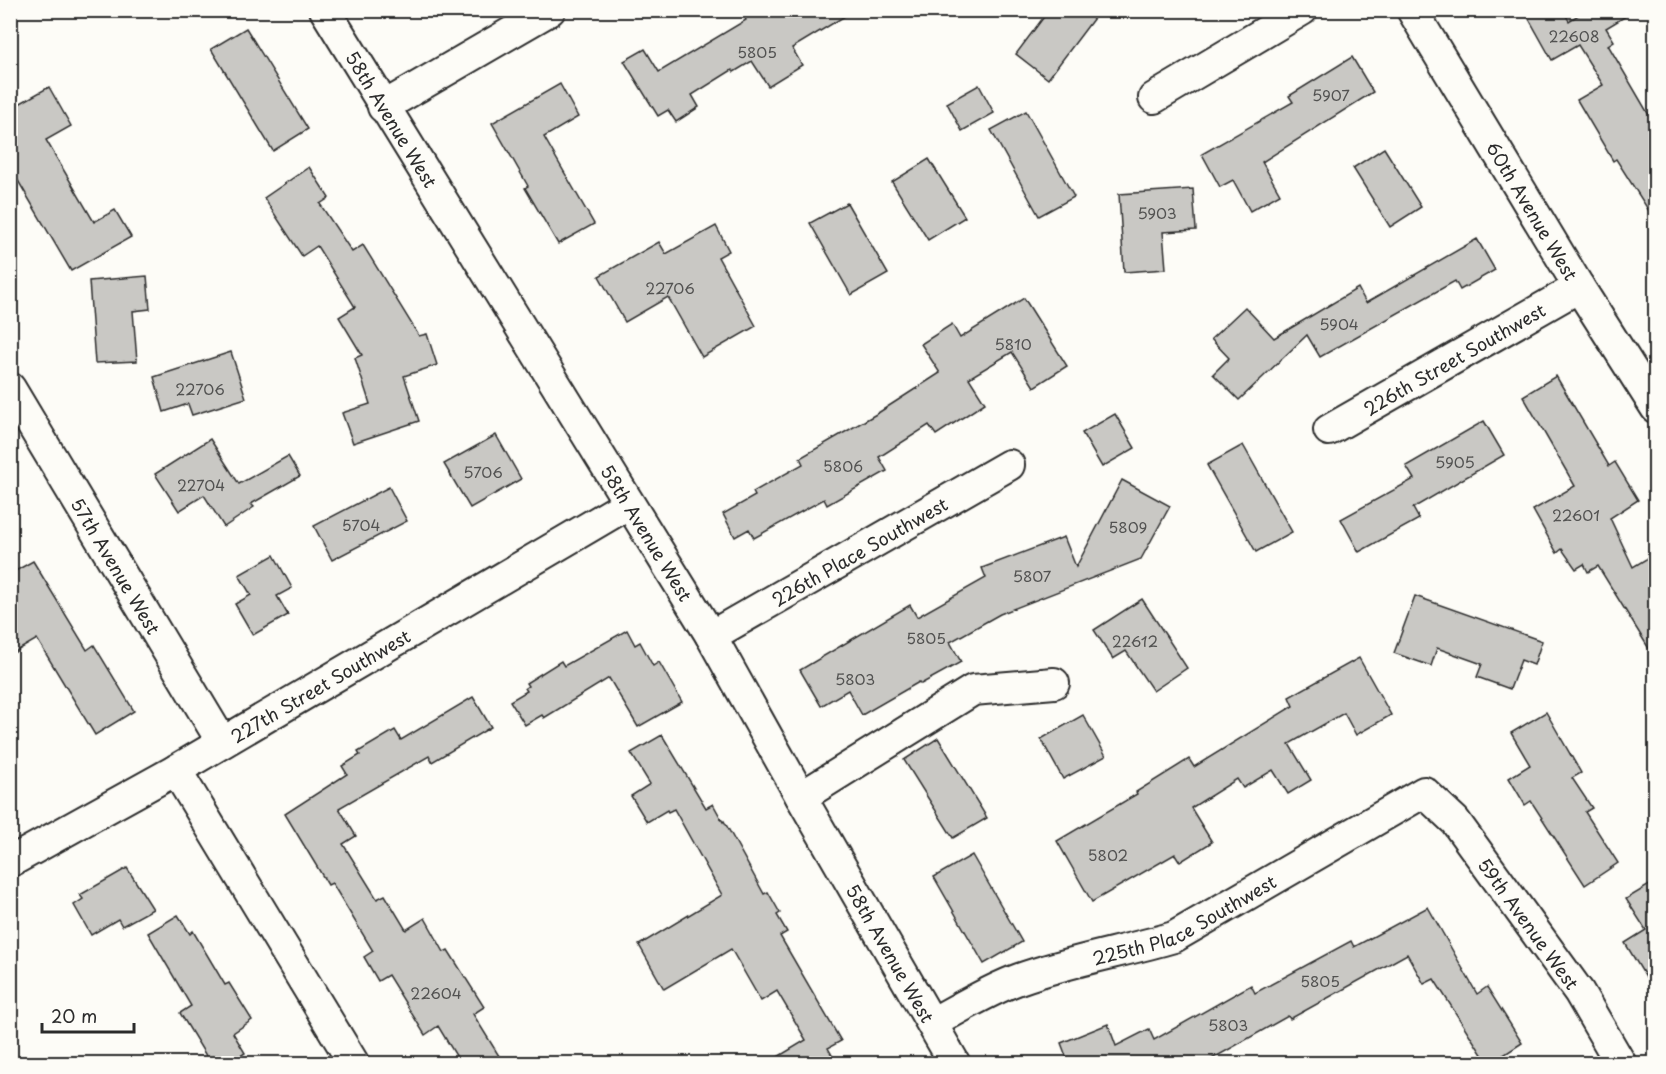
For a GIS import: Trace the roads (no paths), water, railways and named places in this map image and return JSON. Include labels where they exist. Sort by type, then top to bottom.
[{"type":"street","name":"58th Avenue West","points":[[325,10],[382,107],[711,636],[955,1064]]},
{"type":"street","points":[[382,107],[550,10]]},
{"type":"street","points":[[1154,98],[1302,10]]},
{"type":"street","name":"60th Avenue West","points":[[1412,10],[1579,286],[1656,408]]},
{"type":"street","name":"226th Street Southwest","points":[[1329,430],[1579,286]]},
{"type":"street","name":"57th Avenue West","points":[[10,388],[222,742]]},
{"type":"street","name":"226th Place Southwest","points":[[711,636],[1009,465]]},
{"type":"street","name":"227th Street Southwest","points":[[10,862],[176,770],[628,504]]},
{"type":"street","points":[[801,797],[973,690],[1054,683]]},
{"type":"street","points":[[176,770],[354,1064]]},
{"type":"street","name":"225th Place Southwest","points":[[932,1023],[1016,981],[1070,962],[1174,937],[1424,792]]},
{"type":"street","name":"59th Avenue West","points":[[1424,792],[1455,821],[1579,992],[1621,1064]]}]
